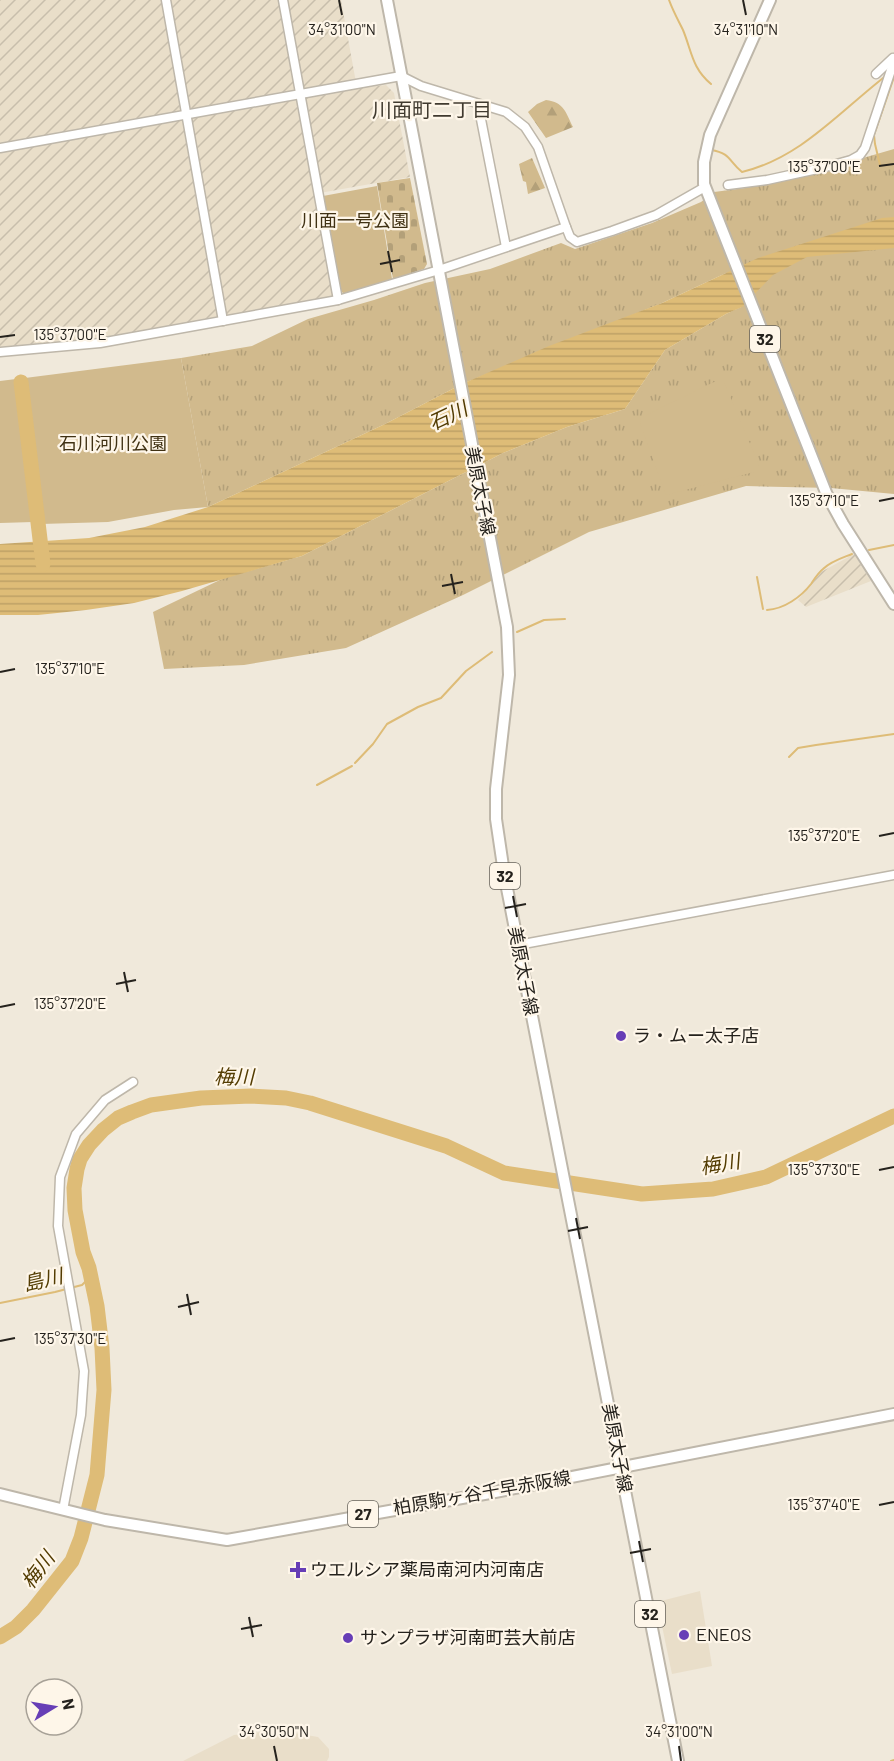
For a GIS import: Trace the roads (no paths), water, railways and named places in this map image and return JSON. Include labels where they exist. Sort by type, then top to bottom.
[{"type":"main road","name":"美原太子線","points":[[387,0],[507,627],[509,675],[496,789],[496,819],[504,873],[678,1761]]},
{"type":"main road","name":"32","points":[[770,0],[710,135],[704,162],[706,189],[824,486],[843,524],[894,604]]},
{"type":"main road","name":"柏原駒ヶ谷千早赤阪線","points":[[0,1494],[105,1520],[227,1540],[490,1493],[894,1414]]},
{"type":"street","points":[[166,0],[223,321]]},
{"type":"street","points":[[283,0],[338,300]]},
{"type":"street","points":[[876,74],[894,60]]},
{"type":"street","points":[[728,185],[767,180],[822,168],[851,160],[860,155],[865,148],[894,60]]},
{"type":"street","points":[[0,148],[401,76],[421,86],[507,112],[525,127],[538,147],[570,237],[577,242],[656,215],[706,189]]},
{"type":"street","points":[[478,104],[506,247]]},
{"type":"street","points":[[0,352],[99,343],[338,300],[439,270],[566,227]]},
{"type":"street","points":[[518,945],[894,875]]},
{"type":"street","points":[[66,1510],[81,1414],[84,1371],[58,1226],[60,1178],[76,1134],[105,1100],[133,1082]]},
{"type":"water","name":"石川","points":[[894,217],[894,248],[807,257],[773,275],[742,307],[665,350],[625,409],[567,427],[503,453],[302,556],[134,603],[38,615],[0,615],[0,544],[89,538],[145,527],[208,507],[385,424],[462,384],[549,346],[662,303],[758,258],[882,218]]},
{"type":"waterway","points":[[669,0],[696,66],[711,84]]},
{"type":"waterway","points":[[711,150],[722,153],[742,172],[763,165],[783,156],[819,132],[887,75]]},
{"type":"waterway","points":[[880,165],[874,135],[894,77]]},
{"type":"waterway","points":[[21,382],[43,564]]},
{"type":"waterway","points":[[869,550],[894,545]]},
{"type":"waterway","points":[[767,610],[792,602],[807,589],[826,566],[852,554]]},
{"type":"waterway","points":[[757,577],[763,609]]},
{"type":"waterway","points":[[517,632],[544,620],[565,619]]},
{"type":"waterway","points":[[355,763],[373,744],[387,724],[418,707],[441,698],[466,671],[492,652]]},
{"type":"waterway","points":[[789,757],[798,748],[894,734]]},
{"type":"waterway","points":[[317,785],[352,766]]},
{"type":"waterway","name":"梅川","points":[[0,1637],[16,1627],[33,1610],[72,1561],[81,1538],[97,1475],[104,1390],[102,1348],[97,1306],[75,1210],[74,1188],[80,1159],[89,1145],[118,1118],[151,1105],[201,1098],[251,1096],[286,1098],[310,1103],[446,1146],[504,1173],[642,1194],[713,1189],[766,1177],[894,1116]]},
{"type":"waterway","name":"島川","points":[[0,1303],[82,1285],[90,1277]]},
{"type":"place","name":"ラ・ムー太子店","points":[[621,1036]]},
{"type":"place","name":"ウエルシア薬局南河内河南店","points":[[298,1570]]},
{"type":"place","name":"ENEOS","points":[[684,1635]]},
{"type":"place","name":"サンプラザ河南町芸大前店","points":[[348,1638]]},
{"type":"district","name":"川面町二丁目","points":[[432,110]]},
{"type":"park label","name":"川面一号公園","points":[[355,221]]},
{"type":"park label","name":"石川河川公園","points":[[113,444]]}]
